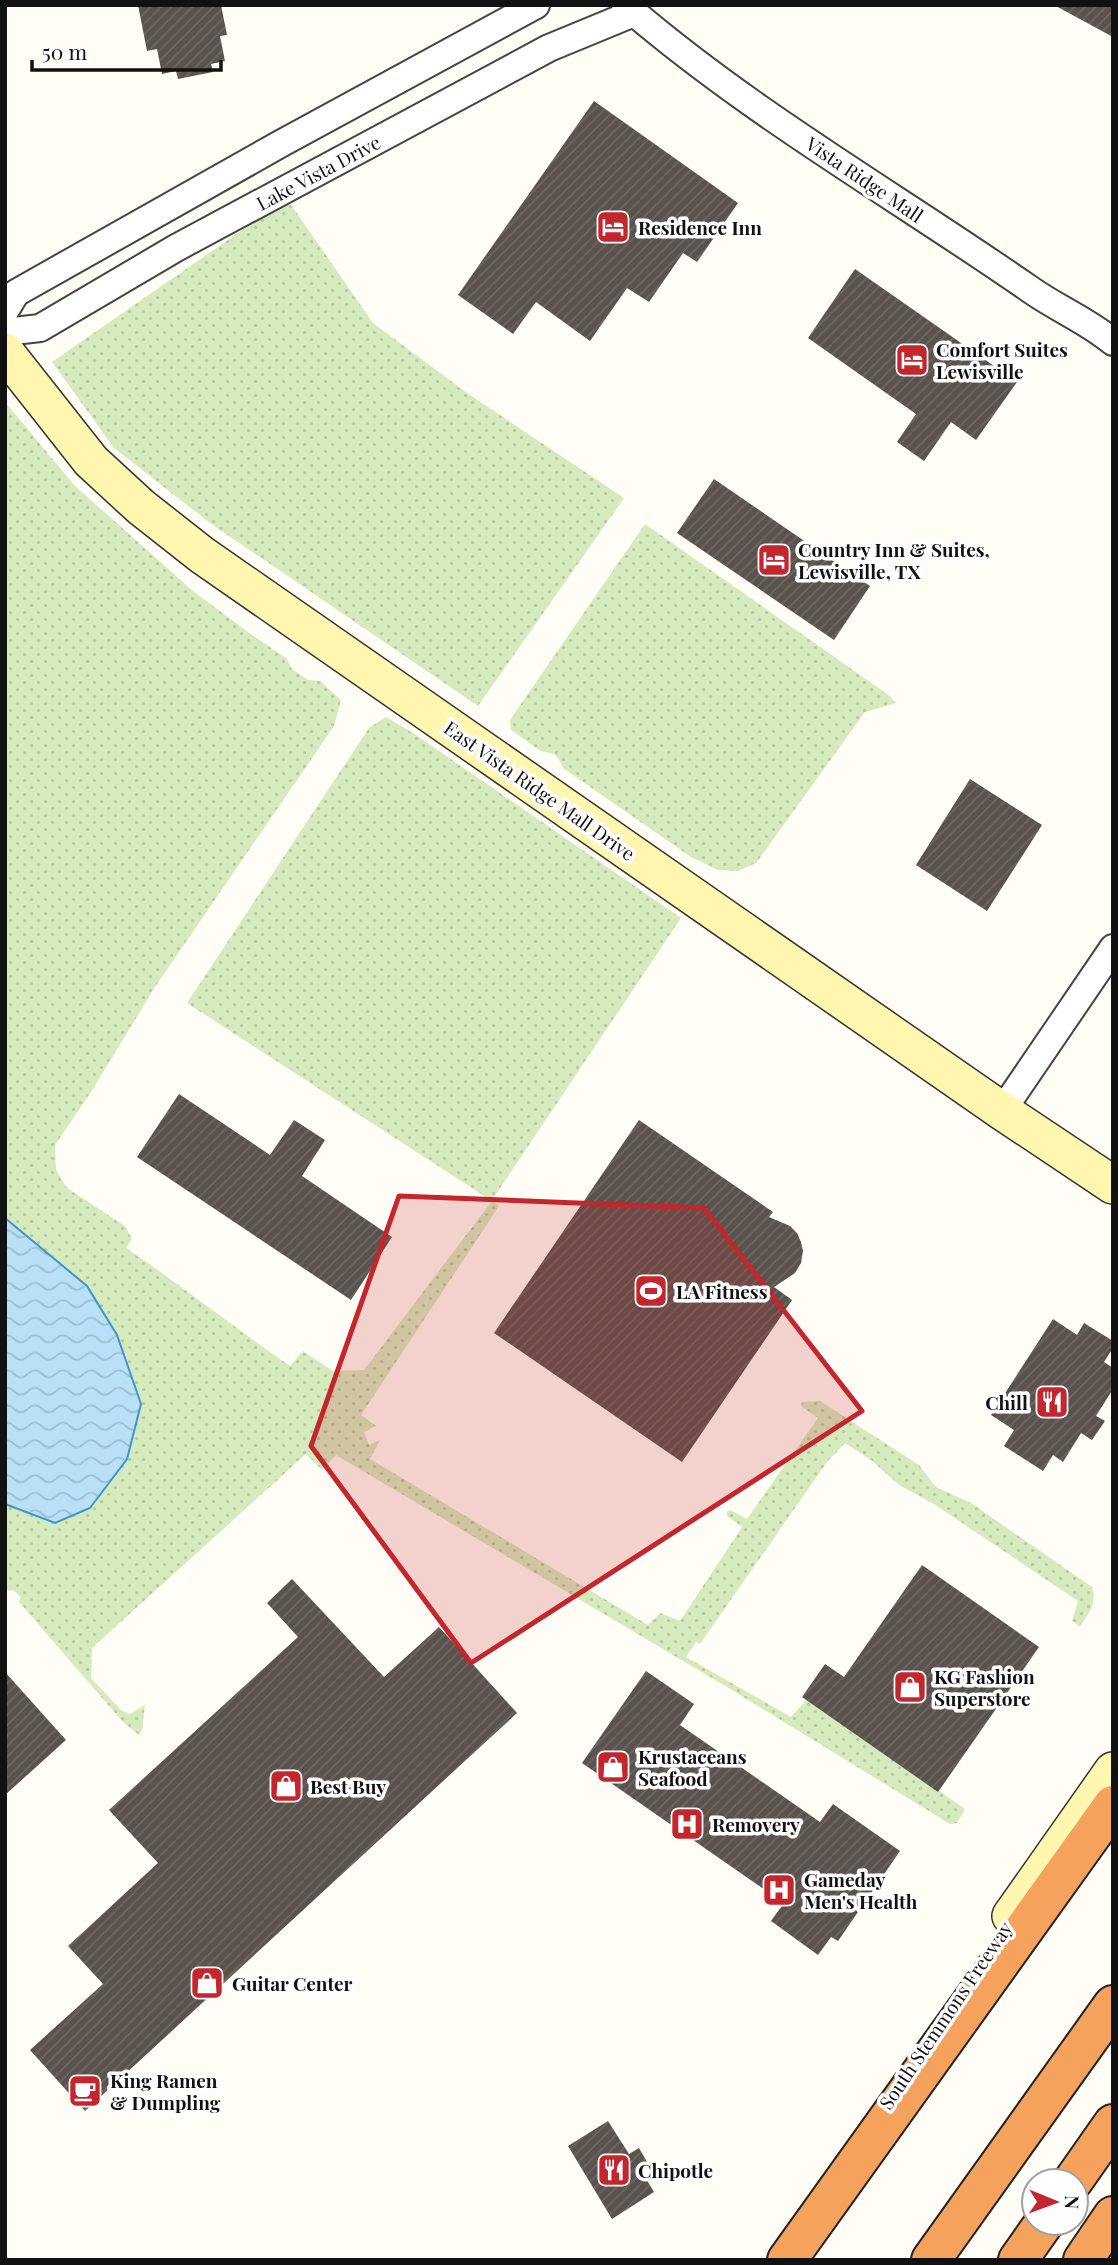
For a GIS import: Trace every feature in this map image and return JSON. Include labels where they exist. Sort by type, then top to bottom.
[{"type":"highway","points":[[787,2260],[1113,1805]]},
{"type":"highway","points":[[931,2260],[1109,2008]]},
{"type":"highway","points":[[1083,2167],[1113,2124]]},
{"type":"highway","points":[[1083,2260],[1113,2216]]},
{"type":"highway","points":[[1018,2260],[1034,2237]]},
{"type":"main road","name":"East Vista Ridge Mall Drive","points":[[5,352],[92,461],[141,507],[202,555],[1002,1111],[1113,1185]]},
{"type":"main road","name":"South Stemmons Freeway","points":[[778,2260],[1056,1850],[1113,1771]]},
{"type":"street","points":[[5,311],[16,293],[282,143],[536,5]]},
{"type":"street","name":"Lake Vista Drive","points":[[5,332],[40,328],[176,248],[549,48],[629,9]]},
{"type":"street","name":"Vista Ridge Mall","points":[[629,9],[668,42],[757,107],[1037,294],[1102,332],[1113,342]]},
{"type":"street","points":[[1002,1111],[1113,948]]},
{"type":"highlighted area","points":[[399,1196],[704,1208],[862,1411],[471,1663],[311,1446]]},
{"type":"green space","points":[[287,199],[373,323],[467,393],[624,498],[478,706],[210,523],[114,448],[52,362]]},
{"type":"green space","points":[[5,402],[75,486],[193,591],[286,658],[292,669],[308,680],[320,681],[341,700],[334,726],[155,987],[55,1145],[56,1170],[67,1188],[125,1226],[132,1239],[126,1248],[290,1366],[303,1351],[333,1371],[364,1370],[492,1201],[187,1003],[369,728],[386,717],[681,918],[492,1200],[499,1206],[361,1415],[376,1426],[364,1432],[369,1445],[380,1440],[370,1459],[648,1625],[660,1613],[680,1621],[742,1527],[727,1516],[727,1512],[730,1510],[747,1519],[818,1418],[801,1406],[802,1402],[820,1401],[919,1465],[936,1487],[971,1503],[1092,1587],[1094,1598],[1089,1613],[1080,1627],[1072,1621],[1078,1601],[934,1504],[899,1485],[871,1460],[845,1443],[827,1462],[700,1644],[696,1642],[686,1657],[791,1717],[808,1698],[965,1809],[957,1823],[950,1824],[732,1690],[336,1455],[322,1470],[306,1454],[92,1648],[91,1678],[121,1710],[130,1714],[145,1705],[139,1735],[123,1722],[19,1602],[21,1597],[5,1587]]},
{"type":"green space","points":[[645,524],[890,696],[896,703],[865,712],[756,863],[738,871],[718,870],[691,857],[563,768],[555,755],[541,751],[511,730],[510,720]]},
{"type":"water","points":[[5,1218],[87,1286],[117,1335],[141,1404],[127,1459],[90,1508],[55,1523],[5,1504]]},
{"type":"building","points":[[138,5],[221,5],[227,35],[220,36],[225,61],[211,64],[213,72],[178,79],[176,71],[162,74],[157,49],[147,51]]},
{"type":"building","points":[[1054,5],[1113,5],[1113,37]]},
{"type":"building","name":"Residence Inn","points":[[594,101],[738,203],[697,262],[683,253],[649,302],[627,288],[590,341],[536,302],[513,334],[458,295]]},
{"type":"building","name":"Comfort Suites Lewisville","points":[[855,269],[1017,382],[976,440],[951,422],[924,461],[897,442],[916,414],[808,338]]},
{"type":"building","name":"Country Inn & Suites, Lewisville, TX","points":[[714,479],[870,586],[834,640],[677,533]]},
{"type":"building","points":[[970,779],[1042,825],[987,911],[916,865]]},
{"type":"building","points":[[179,1094],[270,1155],[294,1120],[325,1140],[302,1176],[392,1237],[351,1300],[137,1157]]},
{"type":"building","name":"LA Fitness","points":[[639,1120],[773,1212],[769,1217],[790,1226],[797,1233],[803,1251],[801,1263],[795,1273],[774,1287],[792,1300],[682,1462],[494,1333]]},
{"type":"building","name":"Chill","points":[[1053,1319],[1077,1335],[1084,1323],[1113,1341],[1113,1348],[1104,1362],[1113,1368],[1113,1389],[1096,1416],[1105,1421],[1092,1440],[1081,1433],[1063,1462],[1053,1455],[1043,1471],[1004,1446],[1014,1430],[991,1415]]},
{"type":"building","name":"KG Fashion Superstore","points":[[922,1565],[1039,1647],[938,1792],[802,1697],[825,1664],[844,1677]]},
{"type":"building","name":"Best Buy","points":[[292,1579],[384,1677],[439,1627],[517,1713],[85,2111],[30,2050],[103,1984],[68,1946],[158,1863],[109,1810],[298,1637],[267,1603]]},
{"type":"building","points":[[646,1671],[694,1704],[680,1725],[820,1822],[833,1804],[900,1851],[838,1941],[831,1937],[818,1955],[771,1921],[784,1903],[582,1763]]},
{"type":"building","points":[[5,1672],[66,1740],[5,1795]]},
{"type":"building","name":"Chipotle","points":[[608,2121],[629,2154],[639,2148],[650,2167],[642,2172],[654,2192],[612,2219],[568,2146]]},
{"type":"place","name":"Residence Inn","points":[[613,227]]},
{"type":"place","name":"Comfort Suites Lewisville","points":[[912,360]]},
{"type":"place","name":"Country Inn & Suites, Lewisville, TX","points":[[774,560]]},
{"type":"place","name":"LA Fitness","points":[[651,1291]]},
{"type":"place","name":"Chill","points":[[1052,1402]]},
{"type":"place","name":"KG Fashion Superstore","points":[[910,1687]]},
{"type":"place","name":"Krustaceans Seafood","points":[[613,1767]]},
{"type":"place","name":"Best Buy","points":[[286,1786]]},
{"type":"place","name":"Removery","points":[[687,1824]]},
{"type":"place","name":"Gameday Men's Health","points":[[779,1890]]},
{"type":"place","name":"Guitar Center","points":[[207,1983]]},
{"type":"place","name":"King Ramen & Dumpling","points":[[85,2091]]},
{"type":"place","name":"Chipotle","points":[[614,2170]]}]
